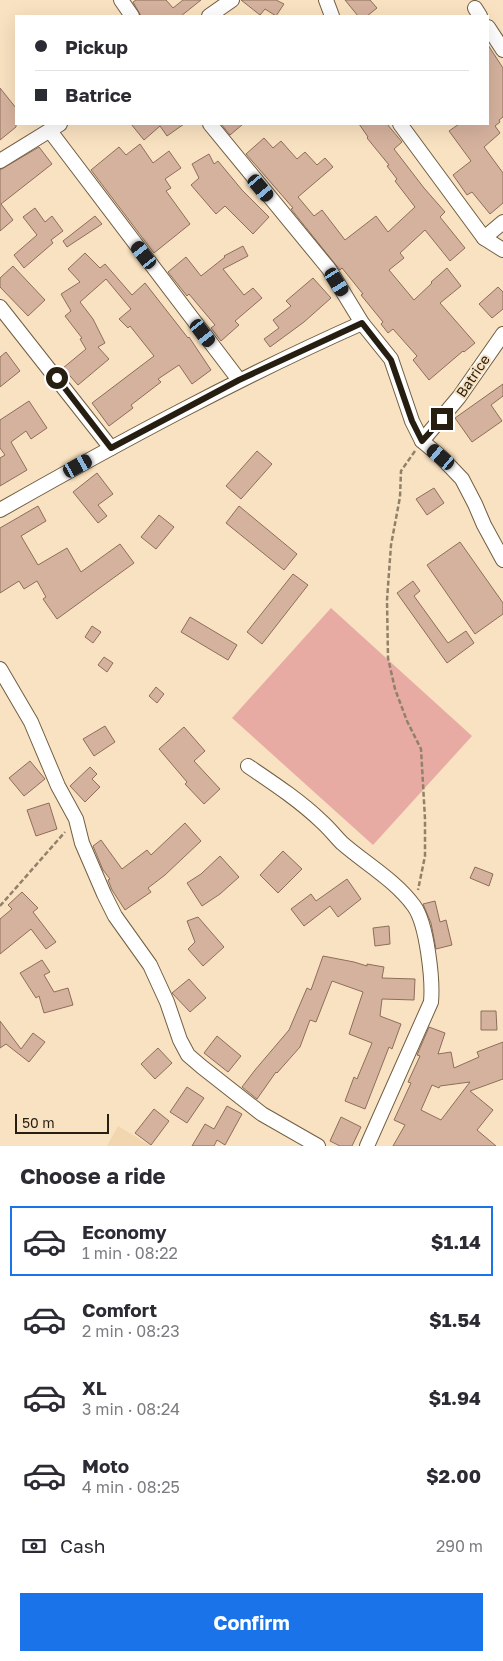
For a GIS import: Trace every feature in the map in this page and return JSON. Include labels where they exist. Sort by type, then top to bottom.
[{"type":"street","points":[[121,0],[131,15]]},
{"type":"street","points":[[210,15],[232,0]]},
{"type":"street","points":[[326,0],[332,15]]},
{"type":"street","points":[[489,29],[503,50]]},
{"type":"street","points":[[211,125],[329,269],[362,323],[391,360],[412,421],[422,441],[441,457],[462,480],[502,557]]},
{"type":"street","points":[[401,125],[484,238],[503,250]]},
{"type":"street","points":[[0,161],[55,127],[239,380]]},
{"type":"street","points":[[484,238],[503,222]]},
{"type":"street","points":[[0,307],[111,448]]},
{"type":"street","points":[[0,510],[239,380],[362,323]]},
{"type":"street","name":"Batrice","points":[[422,441],[459,397],[503,334]]},
{"type":"street","points":[[0,669],[30,722],[58,786],[76,819],[82,843],[104,894],[115,916],[150,965],[167,1002],[180,1040],[188,1054],[262,1114],[318,1146]]},
{"type":"street","points":[[248,766],[297,800],[322,821],[342,843],[391,882],[414,906],[420,921],[431,971],[433,986],[431,1002],[367,1146]]},
{"type":"path","points":[[414,906],[425,856],[421,749],[407,721],[395,689],[388,658],[387,600],[391,545],[400,497],[401,471],[422,441]]},
{"type":"path","points":[[0,906],[76,819]]},
{"type":"shaded area","points":[[331,608],[472,736],[373,845],[232,718]]},
{"type":"shaded area","points":[[118,1126],[151,1146],[107,1146]]},
{"type":"building","points":[[136,0],[166,0],[173,8],[183,0],[201,0],[182,15],[140,15],[133,2]]},
{"type":"building","points":[[241,0],[276,0],[284,4],[277,15],[265,9],[260,15]]},
{"type":"building","points":[[345,0],[370,0],[377,8],[368,15],[357,15]]},
{"type":"building","points":[[489,47],[503,68],[503,117],[495,126],[500,133],[484,147],[503,173],[503,203],[490,214],[472,192],[467,195],[453,175],[471,161],[449,131],[458,125],[489,125]]},
{"type":"building","points":[[0,88],[15,107],[16,127],[0,140]]},
{"type":"building","points":[[132,125],[183,125],[167,136],[160,126],[144,140]]},
{"type":"building","points":[[222,125],[242,125],[230,135]]},
{"type":"building","points":[[360,125],[388,125],[402,142],[394,149],[445,212],[440,217],[465,248],[450,261],[425,230],[400,253],[404,258],[389,270],[414,300],[447,268],[461,286],[440,303],[475,343],[429,380],[413,360],[417,356],[393,329],[388,333],[381,324],[383,322],[361,295],[363,294],[342,268],[340,270],[291,209],[293,208],[246,154],[264,138],[273,148],[281,141],[297,159],[305,152],[317,165],[325,158],[333,167],[298,197],[314,216],[322,210],[345,240],[376,216],[388,232],[415,207],[395,181],[397,179],[387,166],[389,165]]},
{"type":"building","points":[[140,144],[153,163],[169,151],[181,168],[165,179],[171,188],[166,191],[190,224],[154,253],[91,170],[119,147],[126,155]]},
{"type":"building","points":[[39,147],[52,164],[1,204],[13,220],[0,231],[0,170]]},
{"type":"building","points":[[209,154],[214,164],[218,161],[242,190],[269,217],[253,234],[225,206],[216,214],[191,185],[199,178],[192,164]]},
{"type":"building","points":[[35,208],[45,222],[52,216],[63,231],[51,240],[53,243],[24,268],[14,255],[37,235],[23,217]]},
{"type":"building","points":[[95,216],[102,224],[67,247],[63,241]]},
{"type":"building","points":[[243,246],[248,256],[223,269],[244,295],[253,288],[262,298],[235,321],[239,325],[221,341],[211,328],[215,325],[189,294],[187,296],[168,272],[186,257],[201,276],[224,256]]},
{"type":"building","points":[[85,253],[100,268],[105,264],[132,295],[145,283],[189,337],[211,370],[192,384],[179,365],[158,379],[161,382],[131,405],[133,408],[109,426],[92,403],[154,356],[130,326],[128,328],[119,319],[131,309],[106,279],[80,302],[93,319],[105,343],[98,347],[109,359],[78,385],[63,368],[86,349],[80,339],[82,338],[65,316],[71,311],[61,294],[80,282],[68,269]]},
{"type":"building","points":[[13,266],[45,300],[28,316],[0,287],[0,278]]},
{"type":"building","points":[[313,278],[331,298],[304,322],[270,347],[264,339],[279,328],[273,320],[291,306],[286,301]]},
{"type":"building","points":[[498,287],[503,292],[503,309],[492,318],[479,304]]},
{"type":"building","points":[[6,352],[20,371],[0,387],[0,357]]},
{"type":"building","points":[[503,384],[503,396],[491,405],[502,421],[472,442],[455,418]]},
{"type":"building","points":[[29,401],[47,428],[31,439],[26,431],[11,442],[27,470],[0,486],[0,458],[5,455],[0,448],[0,420]]},
{"type":"building","points":[[257,451],[272,464],[241,499],[226,486]]},
{"type":"building","points":[[97,473],[113,494],[98,505],[107,516],[98,523],[73,492]]},
{"type":"building","points":[[434,488],[444,503],[427,515],[416,499]]},
{"type":"building","points":[[38,506],[46,521],[21,536],[38,565],[67,548],[81,572],[120,544],[134,563],[57,619],[43,599],[46,597],[37,581],[24,589],[19,581],[0,593],[0,528]]},
{"type":"building","points":[[239,506],[297,554],[284,570],[226,523]]},
{"type":"building","points":[[159,515],[174,527],[156,549],[141,537]]},
{"type":"building","points":[[460,542],[503,603],[503,614],[475,634],[427,565]]},
{"type":"building","points":[[293,574],[308,585],[262,644],[247,632]]},
{"type":"building","points":[[413,581],[420,591],[414,596],[448,643],[466,631],[474,643],[447,663],[397,593]]},
{"type":"building","points":[[190,617],[237,645],[228,660],[181,632]]},
{"type":"building","points":[[92,626],[101,632],[93,643],[85,637]]},
{"type":"building","points":[[104,657],[113,663],[107,672],[98,665]]},
{"type":"building","points":[[156,687],[164,694],[157,703],[149,696]]},
{"type":"building","points":[[105,726],[115,742],[94,756],[83,739]]},
{"type":"building","points":[[184,727],[205,751],[194,761],[220,789],[204,804],[185,784],[187,782],[159,749]]},
{"type":"building","points":[[30,761],[45,779],[24,796],[9,778]]},
{"type":"building","points":[[90,767],[97,774],[92,779],[100,787],[85,802],[70,786]]},
{"type":"building","points":[[49,803],[57,829],[36,836],[27,810]]},
{"type":"building","points":[[185,823],[201,841],[165,875],[148,888],[151,892],[125,910],[112,890],[108,880],[110,879],[103,870],[93,846],[101,840],[122,869],[147,850],[151,855]]},
{"type":"building","points":[[283,851],[302,869],[278,893],[260,875]]},
{"type":"building","points":[[220,856],[239,877],[220,894],[202,906],[187,883],[201,874]]},
{"type":"building","points":[[475,867],[493,874],[489,886],[470,878]]},
{"type":"building","points":[[347,879],[361,899],[338,917],[330,906],[304,926],[291,909],[311,894],[316,901]]},
{"type":"building","points":[[22,892],[38,908],[33,912],[56,942],[46,949],[31,929],[0,954],[0,919],[12,909],[8,905]]},
{"type":"building","points":[[435,901],[440,922],[446,920],[452,945],[436,949],[431,923],[423,904]]},
{"type":"building","points":[[198,917],[224,947],[203,966],[188,949],[195,942],[187,921]]},
{"type":"building","points":[[389,926],[390,944],[375,946],[373,928]]},
{"type":"building","points":[[323,956],[367,966],[367,964],[384,967],[382,978],[415,979],[414,1000],[382,999],[380,1016],[401,1024],[392,1049],[389,1047],[365,1109],[345,1101],[354,1077],[357,1079],[372,1043],[349,1034],[363,992],[332,981],[316,1022],[310,1020],[300,1047],[276,1072],[257,1099],[242,1087],[289,1030],[307,988],[311,990]]},
{"type":"building","points":[[42,960],[50,972],[44,975],[54,992],[68,988],[73,1005],[44,1013],[39,996],[36,998],[20,973]]},
{"type":"building","points":[[189,979],[206,998],[190,1012],[172,993]]},
{"type":"building","points":[[481,1011],[496,1011],[497,1030],[481,1030]]},
{"type":"building","points":[[0,1021],[21,1049],[33,1033],[45,1042],[29,1062],[6,1044],[0,1048]]},
{"type":"building","points":[[429,1027],[445,1033],[438,1054],[451,1052],[454,1068],[479,1057],[477,1052],[503,1042],[503,1079],[470,1091],[493,1110],[477,1130],[496,1146],[393,1146],[405,1125],[394,1120],[411,1083],[408,1082],[420,1056],[417,1055]],"holes":[[[470,1082],[441,1120],[421,1110],[432,1085],[439,1088],[440,1086]]]},
{"type":"building","points":[[217,1036],[241,1056],[228,1072],[204,1053]]},
{"type":"building","points":[[158,1048],[172,1063],[155,1079],[141,1064]]},
{"type":"building","points":[[187,1087],[204,1098],[187,1123],[170,1112]]},
{"type":"building","points":[[227,1106],[242,1114],[225,1145],[217,1140],[214,1146],[192,1146],[205,1124],[214,1129]]},
{"type":"building","points":[[154,1109],[169,1121],[151,1145],[135,1133]]},
{"type":"building","points":[[341,1117],[361,1127],[352,1146],[340,1146],[330,1141]]},
{"type":"route","points":[[57,378],[111,448],[239,380],[362,323],[391,360],[412,421],[422,441],[442,419]]}]
